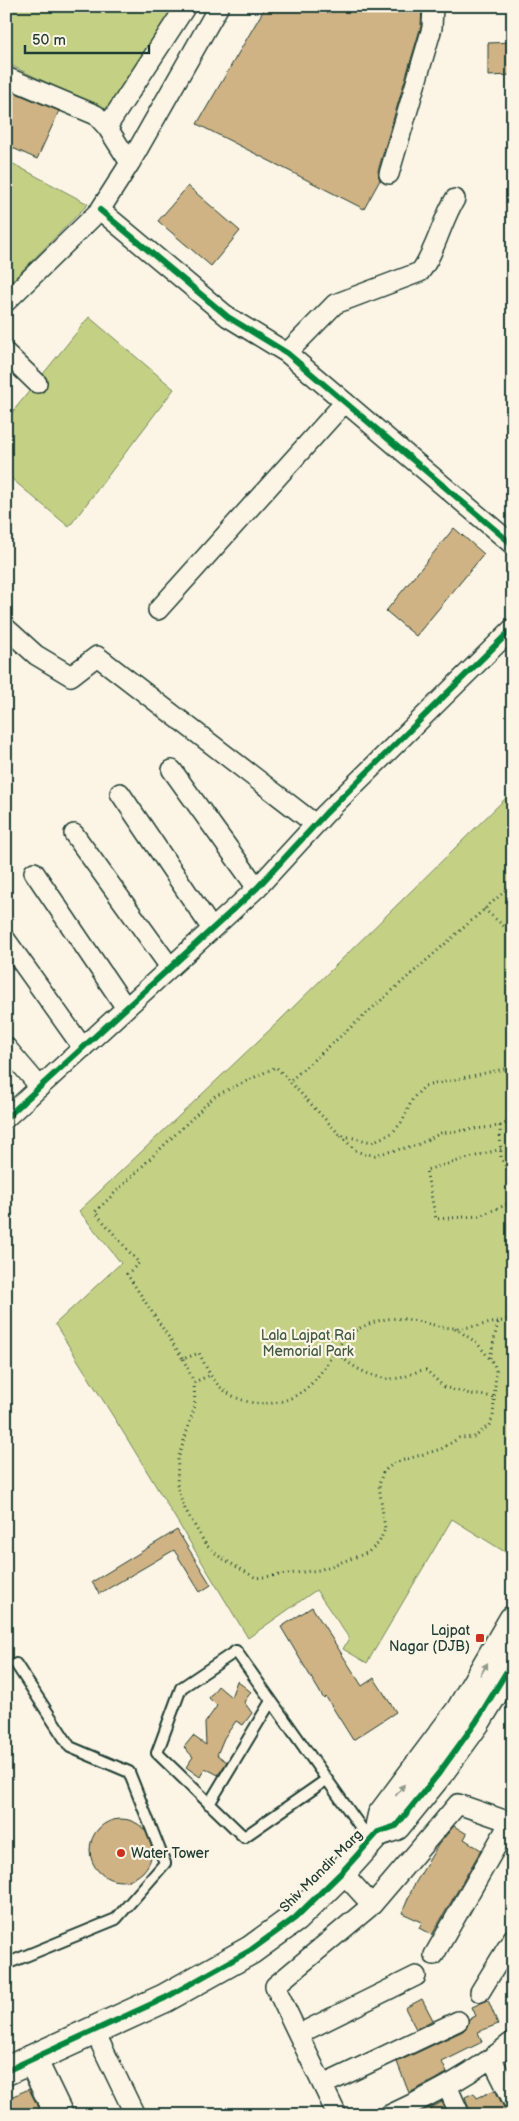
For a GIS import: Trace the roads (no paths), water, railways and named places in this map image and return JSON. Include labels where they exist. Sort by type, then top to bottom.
[{"type":"street","points":[[108,128],[186,6]]},
{"type":"street","points":[[6,302],[100,210],[130,163],[219,6]]},
{"type":"street","points":[[389,174],[432,28],[433,6]]},
{"type":"street","points":[[6,77],[96,115],[108,128],[130,163]]},
{"type":"street","points":[[287,353],[335,304],[420,272],[426,263],[440,228],[455,199]]},
{"type":"street","points":[[100,210],[228,317],[287,353],[513,545]]},
{"type":"street","points":[[6,353],[37,383]]},
{"type":"street","points":[[158,610],[345,402]]},
{"type":"street","points":[[6,628],[36,655],[71,676],[97,656],[315,824]]},
{"type":"street","points":[[6,1118],[257,888],[315,824],[513,628]]},
{"type":"street","points":[[172,770],[257,888]]},
{"type":"street","points":[[120,793],[212,929]]},
{"type":"street","points":[[74,834],[170,967]]},
{"type":"street","points":[[34,872],[126,1008]]},
{"type":"street","points":[[6,940],[83,1048]]},
{"type":"street","points":[[6,1047],[40,1087]]},
{"type":"street","name":"Shiv Mandir Marg","points":[[374,1837],[382,1815],[460,1711],[513,1620]]},
{"type":"street","name":"Shiv Mandir Marg","points":[[6,2071],[165,1998],[251,1950],[295,1918],[342,1872],[374,1837],[396,1826],[439,1773],[476,1722],[513,1661]]},
{"type":"street","points":[[337,2115],[276,1986],[372,1905],[458,1804],[512,1823],[434,1955]]},
{"type":"street","points":[[342,1872],[372,1905]]},
{"type":"street","points":[[480,1992],[513,1938]]},
{"type":"street","points":[[299,2034],[416,1976]]},
{"type":"street","points":[[323,2085],[458,2020]]},
{"type":"street","points":[[94,2030],[135,2115]]},
{"type":"street","points":[[392,2114],[448,2088],[492,2059],[513,2041]]},
{"type":"street","points":[[32,2059],[59,2115]]},
{"type":"street","points":[[492,2059],[513,2101]]},
{"type":"street","points":[[448,2088],[460,2115]]},
{"type":"lane","points":[[326,1780],[244,1837],[157,1753],[181,1688],[236,1652],[326,1780],[374,1837]]},
{"type":"lane","points":[[6,1964],[116,1919],[165,1863],[129,1772],[70,1747],[16,1664]]},
{"type":"lane","points":[[208,1804],[271,1701]]},
{"type":"place","name":"Lajpat Nagar (DJB)","points":[[480,1638]]},
{"type":"place","name":"Water Tower","points":[[121,1853]]},
{"type":"park label","name":"Lala Lajpat Rai Memorial Park","points":[[308,1344]]}]
